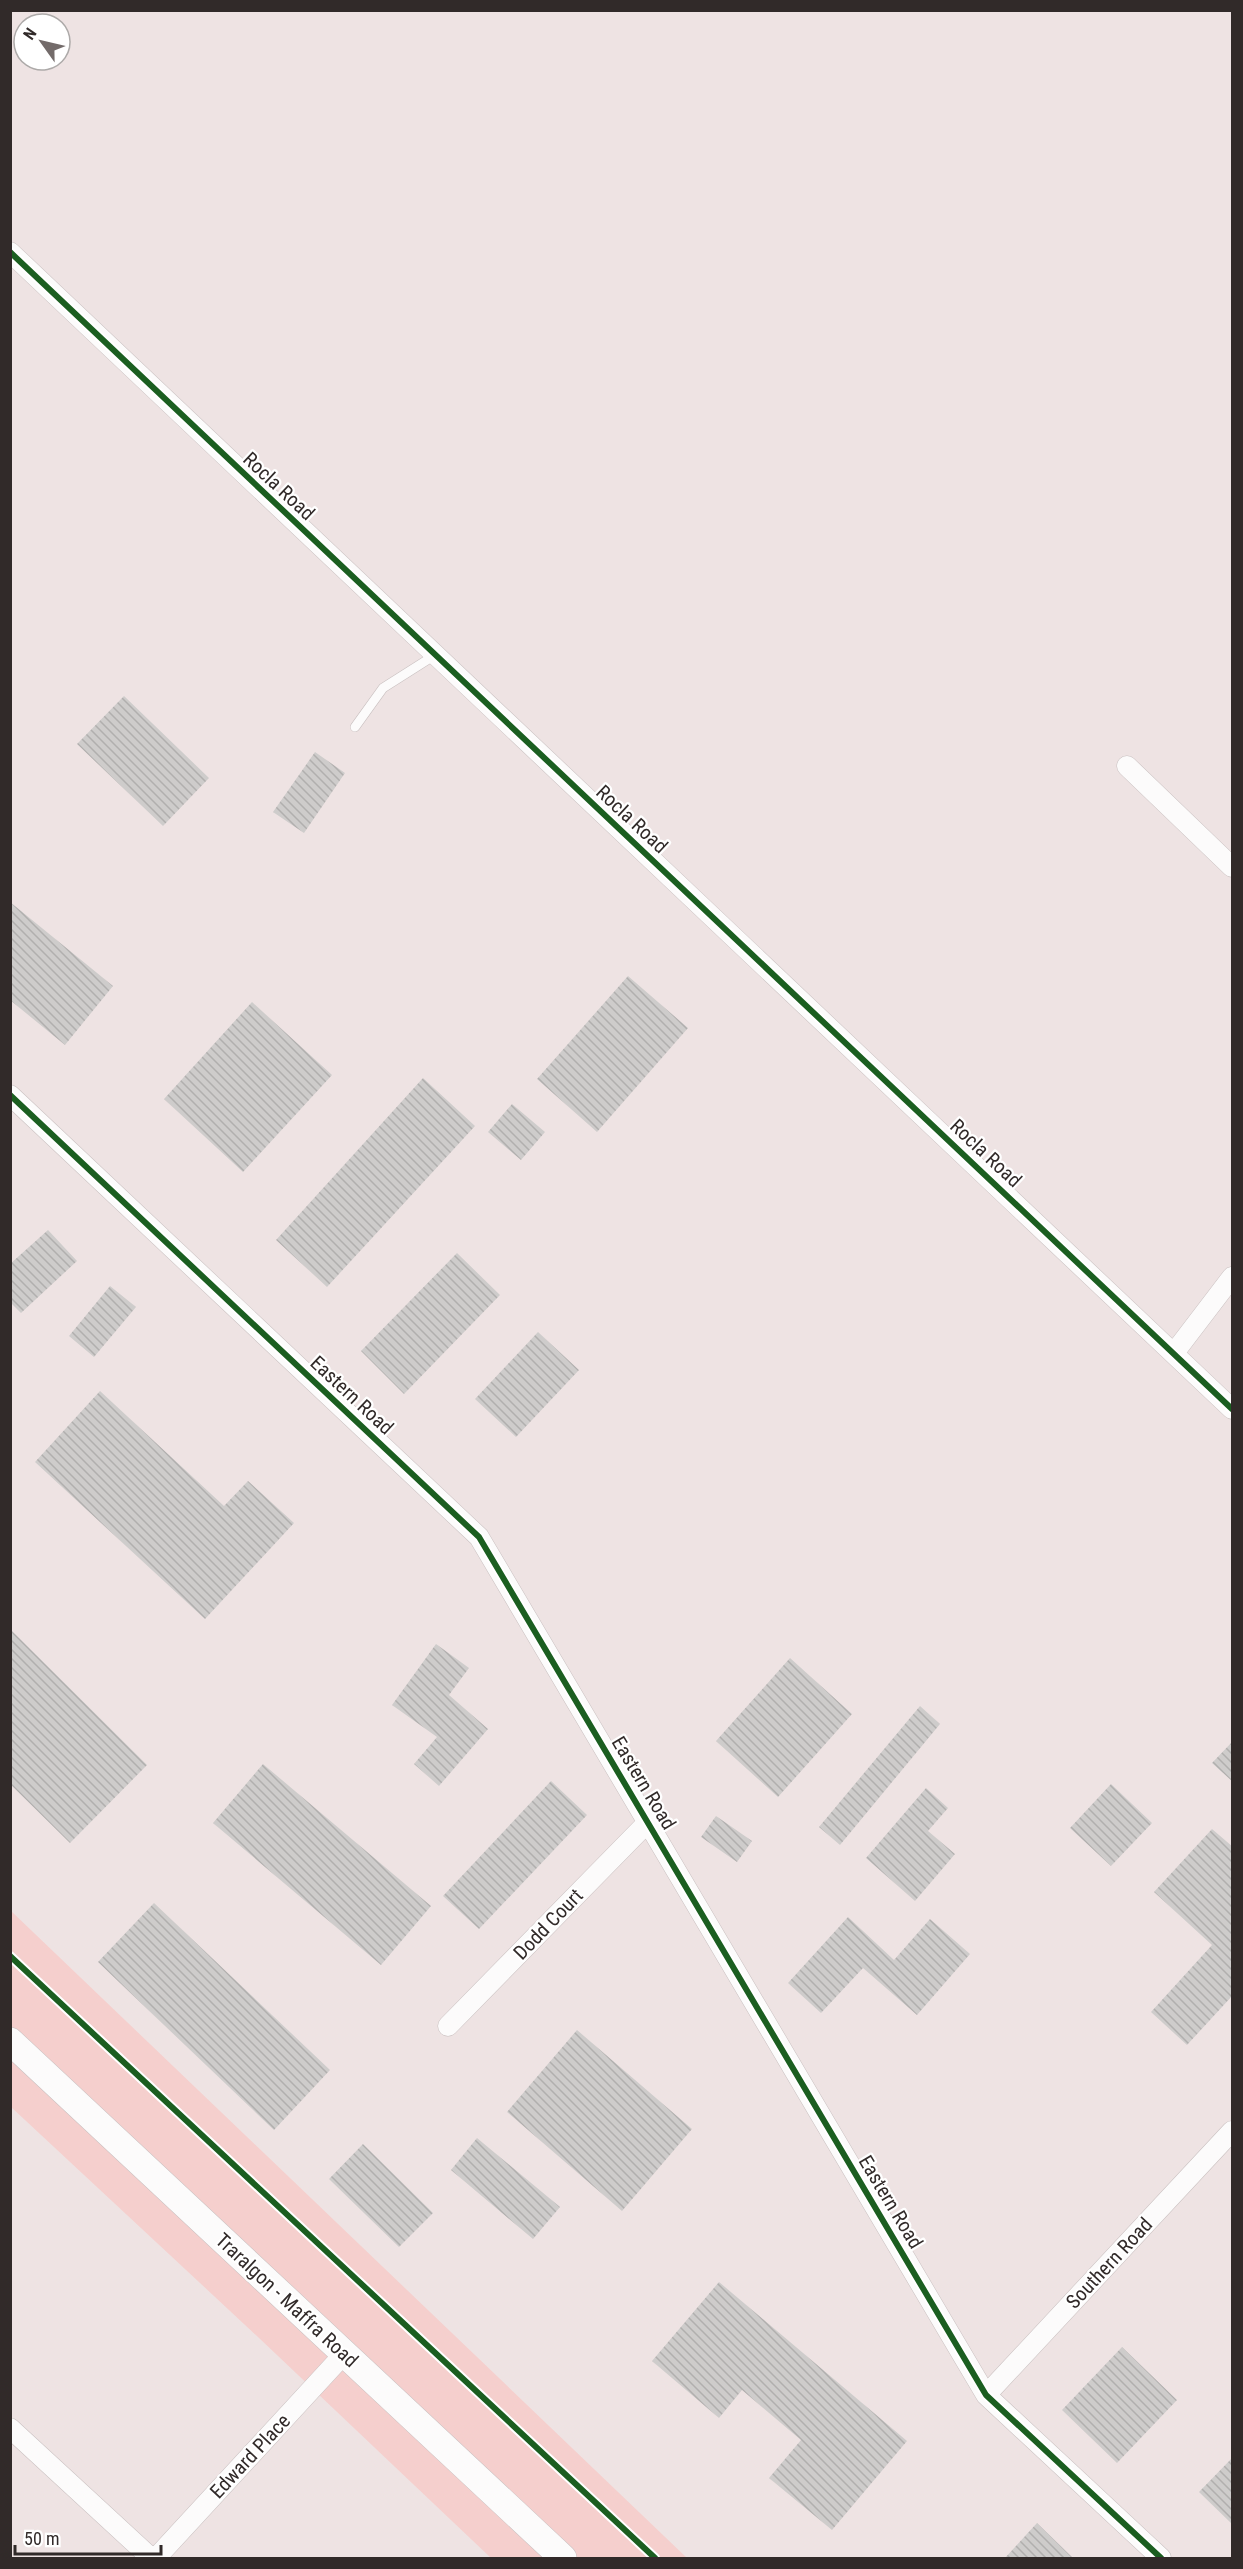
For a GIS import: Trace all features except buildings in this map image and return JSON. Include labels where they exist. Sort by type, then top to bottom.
[{"type":"main road","name":"Traralgon - Maffra Road","points":[[10,2041],[562,2559]]},
{"type":"street","name":"Rocla Road","points":[[10,252],[1233,1409]]},
{"type":"street","points":[[1127,766],[1233,867]]},
{"type":"street","name":"Eastern Road","points":[[10,1095],[478,1537],[986,2395],[1161,2559]]},
{"type":"street","points":[[1174,1353],[1233,1277]]},
{"type":"street","name":"Dodd Court","points":[[448,2026],[648,1822]]},
{"type":"street","name":"Southern Road","points":[[986,2395],[1233,2131]]},
{"type":"street","name":"Edward Place","points":[[156,2559],[344,2354]]},
{"type":"street","points":[[10,2428],[151,2559]]},
{"type":"lane","points":[[355,727],[383,688],[435,655]]},
{"type":"shaded area","points":[[10,1910],[687,2558],[491,2558],[11,2107]]},
{"type":"cycle path","points":[[10,252],[1232,1409]]},
{"type":"cycle path","points":[[10,1095],[479,1537],[986,2395],[1161,2558]]},
{"type":"cycle path","points":[[10,1956],[655,2558]]}]
